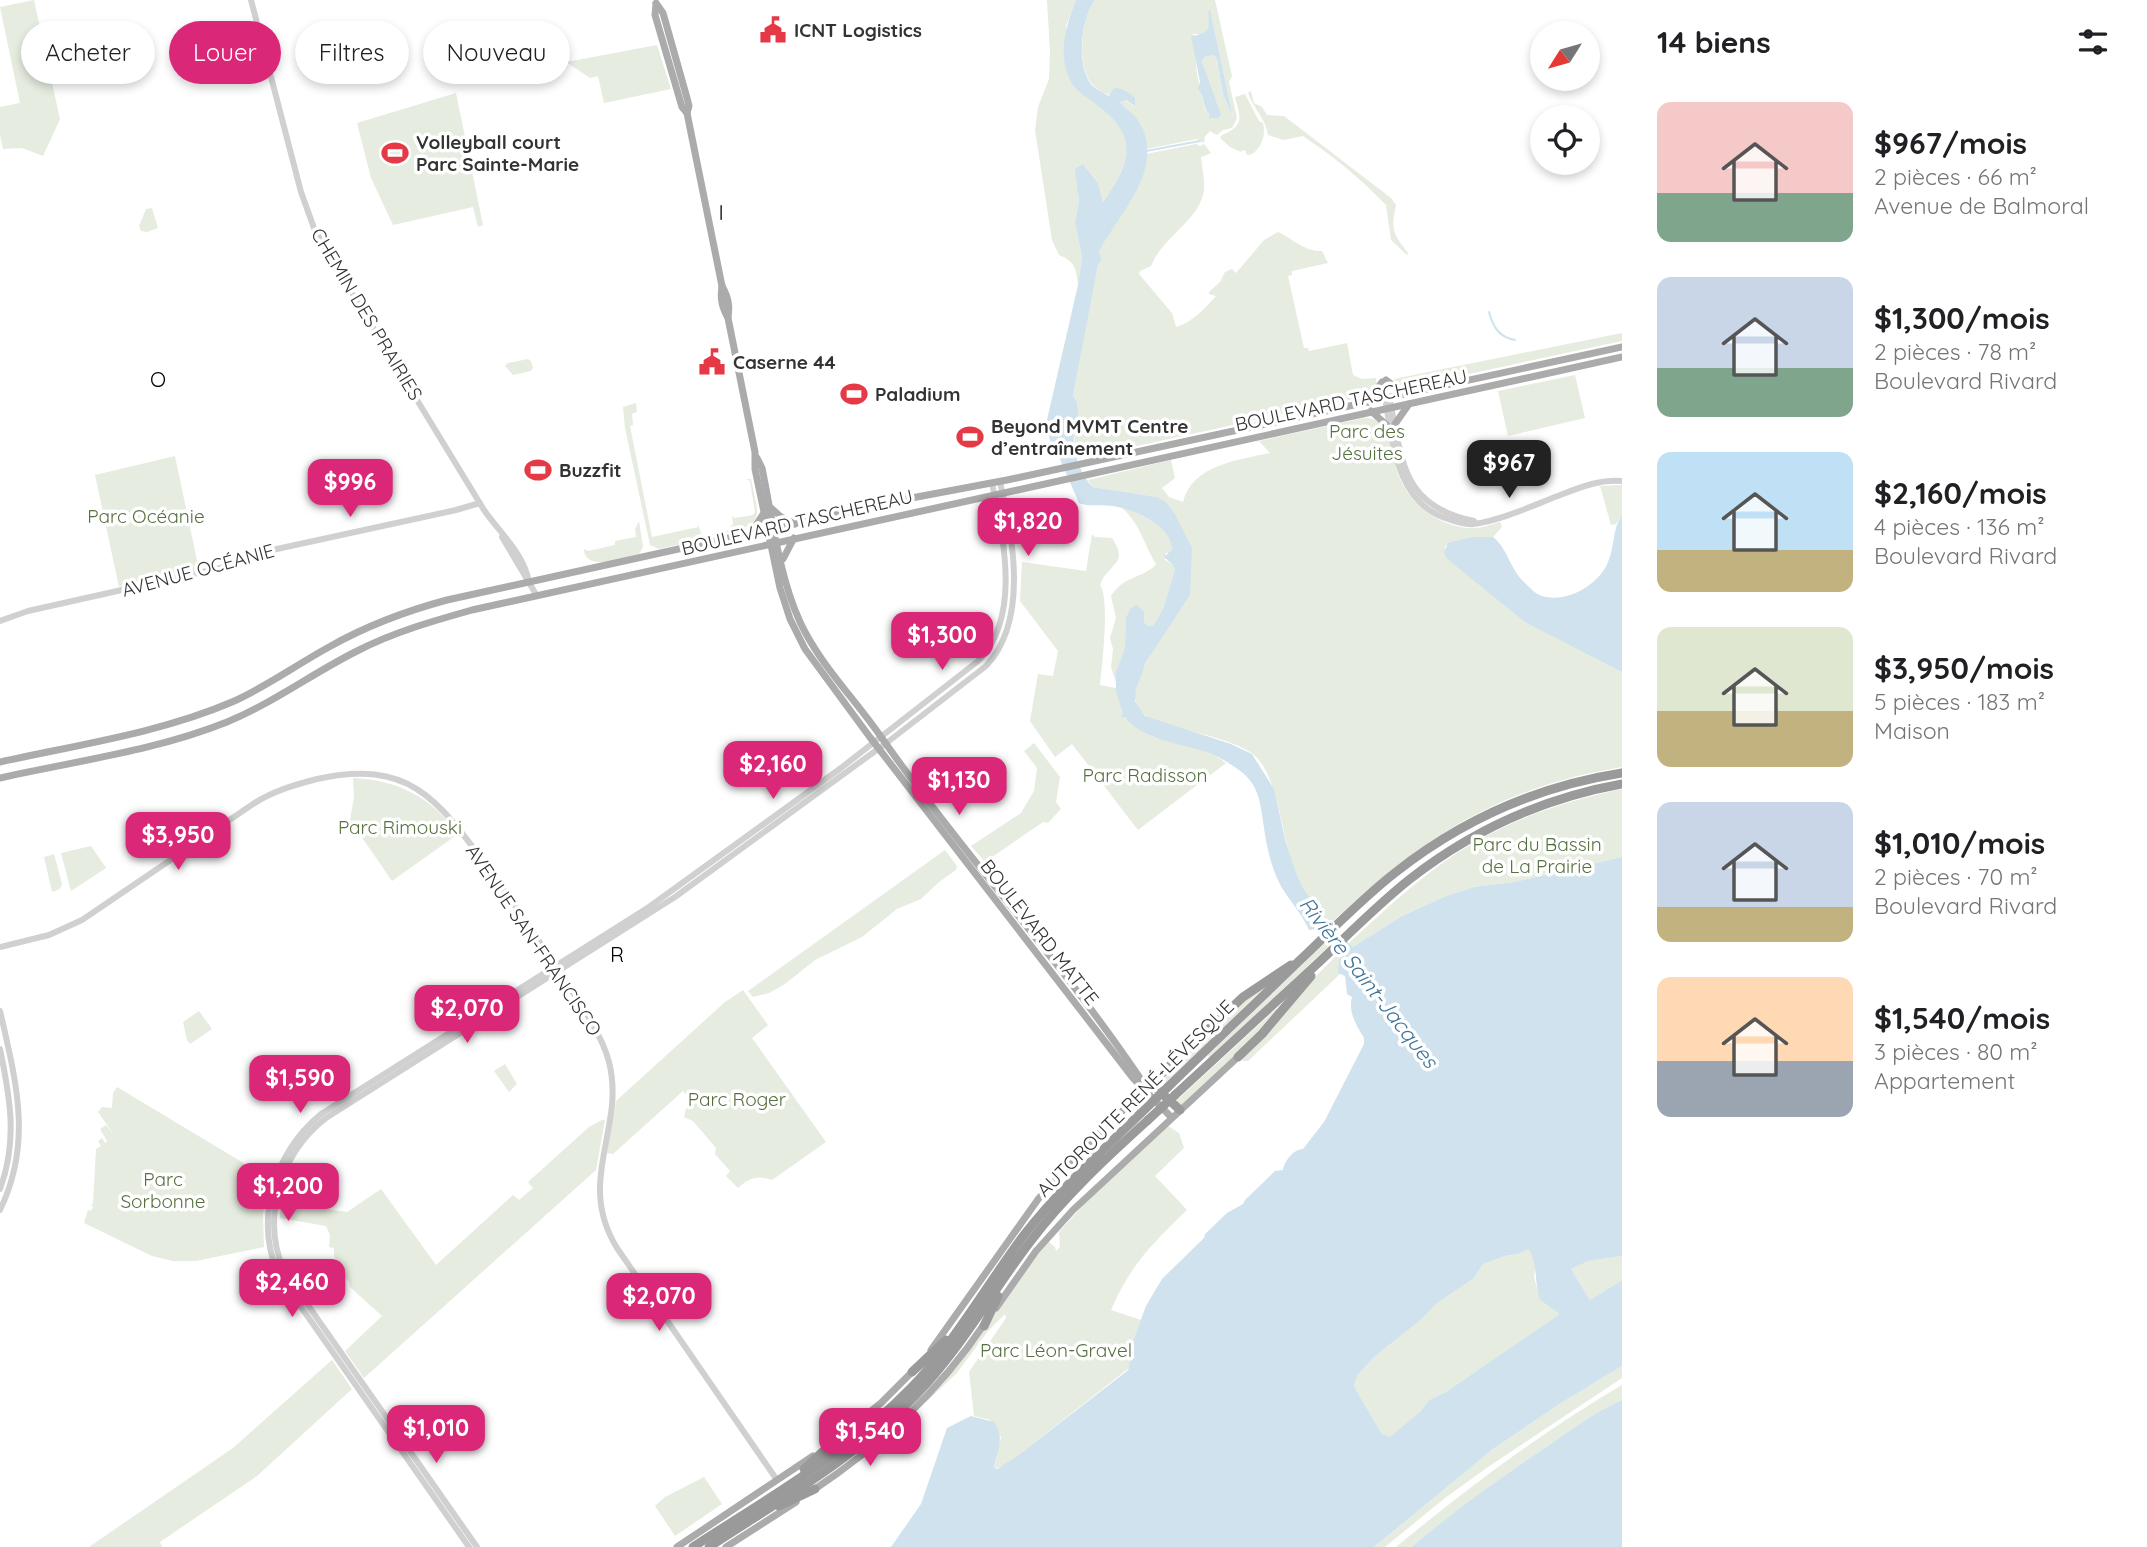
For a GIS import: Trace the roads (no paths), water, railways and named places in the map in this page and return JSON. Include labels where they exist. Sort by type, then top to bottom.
[{"type":"highway","name":"AUTOROUTE RENÉ-LÉVESQUE","points":[[709,1547],[846,1456],[905,1406],[951,1355],[1014,1263],[1074,1190],[1304,957],[1396,871],[1426,849],[1473,822],[1544,792],[1622,773]]},
{"type":"highway","name":"AUTOROUTE RENÉ-LÉVESQUE","points":[[1171,1091],[1411,878],[1477,834],[1546,803],[1622,783]]},
{"type":"highway","points":[[1238,1057],[1262,1034],[1335,947]]},
{"type":"highway","points":[[1145,1089],[1247,994],[1304,957]]},
{"type":"highway","points":[[1153,1081],[1156,1088],[1180,1110]]},
{"type":"highway","name":"AUTOROUTE RENÉ-LÉVESQUE","points":[[693,1547],[781,1483],[849,1443],[885,1413],[924,1374],[959,1330],[1007,1259],[1043,1213],[1078,1174],[1145,1116]]},
{"type":"highway","points":[[984,1326],[1014,1263]]},
{"type":"highway","points":[[912,1372],[959,1330]]},
{"type":"highway","points":[[781,1483],[831,1444]]},
{"type":"highway","points":[[749,1520],[816,1489]]},
{"type":"main road","name":"BOULEVARD MATTE","points":[[656,1],[657,21],[682,107],[687,113],[722,286],[720,297],[728,318],[756,457],[755,469],[792,602],[809,639],[880,743],[1133,1078],[1171,1117]]},
{"type":"main road","name":"BOULEVARD TASCHEREAU","points":[[0,762],[195,716],[254,691],[326,649],[376,624],[433,604],[901,499],[1000,482],[1622,347]]},
{"type":"main road","name":"BOULEVARD TASCHEREAU","points":[[0,778],[156,744],[207,729],[269,702],[378,641],[424,624],[505,603],[1067,477],[1622,357]]},
{"type":"main road","points":[[1368,402],[1384,381],[1404,394]]},
{"type":"main road","points":[[1371,411],[1392,426],[1409,403]]},
{"type":"main road","points":[[773,561],[749,548],[749,534],[767,511],[795,524]]},
{"type":"main road","points":[[803,537],[800,531],[804,522]]},
{"type":"main road","points":[[782,562],[794,538]]},
{"type":"main road","name":"BOULEVARD MATTE","points":[[774,543],[773,561],[785,608],[803,645],[1093,1014],[1139,1076],[1145,1089]]},
{"type":"main road","points":[[560,576],[557,586],[560,591]]},
{"type":"main road","points":[[505,588],[508,594],[505,603]]},
{"type":"main road","points":[[726,1547],[816,1489],[879,1443],[912,1414],[952,1370],[1045,1240],[1171,1117],[1238,1057]]},
{"type":"main road","points":[[1133,1078],[1135,1098]]},
{"type":"main road","points":[[831,1444],[881,1403],[912,1372],[958,1315],[1039,1198],[1078,1154],[1145,1089]]},
{"type":"main road","points":[[1135,1098],[1142,1100],[1163,1125]]},
{"type":"main road","points":[[677,1547],[781,1483]]},
{"type":"street","name":"CHEMIN DES PRAIRIES","points":[[251,0],[301,192],[311,220],[330,257],[480,503],[509,541],[527,572],[528,583],[537,596]]},
{"type":"street","points":[[1387,398],[1392,426],[1405,468],[1419,494],[1441,511],[1479,522],[1506,516],[1590,484],[1622,481]]},
{"type":"street","points":[[470,1547],[280,1277],[269,1241],[270,1200],[285,1156],[303,1131],[319,1116],[675,897],[983,668],[1002,643],[1010,612],[1014,564],[1012,535],[1000,482]]},
{"type":"street","points":[[880,743],[978,661],[994,640],[1000,620],[1006,570],[1004,543],[992,483]]},
{"type":"street","name":"AVENUE OCÉANIE","points":[[0,621],[28,611],[220,568],[254,554],[480,503]]},
{"type":"street","name":"AVENUE SAN-FRANCISCO","points":[[0,947],[44,937],[82,920],[268,795],[300,783],[359,773],[384,776],[422,792],[440,806],[456,824],[528,923],[599,1035],[611,1068],[613,1099],[599,1188],[608,1233],[781,1483]]},
{"type":"street","points":[[477,1547],[288,1277],[279,1258],[275,1237],[275,1206],[288,1164],[303,1141],[320,1123],[557,969]]},
{"type":"street","points":[[0,1012],[17,1088],[20,1128],[14,1170],[0,1210]]},
{"type":"street","points":[[0,1049],[12,1121],[9,1155],[0,1189]]},
{"type":"water","name":"Rivière Saint-Jacques","points":[[1076,0],[1095,0],[1086,18],[1082,42],[1086,76],[1093,86],[1109,96],[1114,88],[1117,88],[1135,98],[1135,106],[1126,100],[1120,102],[1140,123],[1147,144],[1147,161],[1135,193],[1099,252],[1102,260],[1098,264],[1073,396],[1077,402],[1079,420],[1072,430],[1075,451],[1083,474],[1093,487],[1157,497],[1165,501],[1175,514],[1192,548],[1190,595],[1146,662],[1136,689],[1135,701],[1145,716],[1231,744],[1252,754],[1274,789],[1286,843],[1302,887],[1314,900],[1329,925],[1353,947],[1402,916],[1446,896],[1474,887],[1514,882],[1622,857],[1622,1256],[1588,1261],[1571,1269],[1590,1300],[1622,1280],[1622,1366],[1493,1449],[1374,1547],[891,1547],[921,1504],[947,1428],[971,1416],[994,1422],[1000,1439],[994,1467],[997,1469],[1127,1371],[1130,1349],[1146,1306],[1162,1279],[1227,1213],[1243,1204],[1275,1171],[1283,1170],[1293,1153],[1303,1149],[1324,1122],[1364,1044],[1364,1038],[1352,1013],[1352,997],[1347,994],[1345,976],[1338,973],[1340,952],[1317,929],[1309,930],[1281,887],[1269,853],[1259,799],[1249,780],[1216,756],[1143,732],[1121,717],[1123,713],[1116,692],[1116,672],[1125,648],[1126,618],[1130,609],[1136,605],[1144,611],[1144,622],[1153,626],[1163,609],[1175,569],[1164,557],[1172,550],[1171,541],[1159,526],[1141,515],[1121,508],[1079,503],[1059,457],[1052,449],[1046,424],[1082,257],[1075,222],[1079,201],[1075,169],[1083,164],[1098,183],[1103,202],[1120,174],[1127,150],[1120,128],[1111,117],[1074,87],[1067,74],[1064,42]],"holes":[[[1529,1249],[1540,1300],[1560,1314],[1446,1392],[1429,1400],[1421,1411],[1390,1437],[1382,1434],[1356,1390],[1354,1385],[1358,1375],[1374,1357],[1422,1319],[1436,1304],[1474,1278],[1483,1264]]]},
{"type":"water","points":[[1210,10],[1233,117],[1223,94],[1214,55],[1204,57],[1202,62],[1221,115],[1218,118],[1209,118],[1198,89],[1200,82],[1191,36],[1207,30]]},
{"type":"water","points":[[1622,515],[1622,672],[1525,622],[1446,558],[1444,552],[1448,543],[1472,537],[1493,537],[1519,577],[1534,591],[1546,597],[1565,597],[1591,584],[1604,570]]},
{"type":"water","points":[[1622,1400],[1622,1547],[1412,1547],[1513,1470],[1584,1421]]},
{"type":"waterway","points":[[1146,151],[1200,141]]},
{"type":"waterway","points":[[1489,312],[1498,330],[1515,340]]},
{"type":"place","name":"ICNT Logistics","points":[[773,30]]},
{"type":"place","name":"Volleyball court Parc Sainte-Marie","points":[[395,153]]},
{"type":"place","name":"Caserne 44","points":[[712,362]]},
{"type":"place","name":"Paladium","points":[[854,394]]},
{"type":"place","name":"Beyond MVMT Centre d’entraînement","points":[[970,437]]},
{"type":"place","name":"Buzzfit","points":[[538,470]]},
{"type":"district","name":"I","points":[[722,212]]},
{"type":"district","name":"O","points":[[159,379]]},
{"type":"district","name":"R","points":[[618,954]]},
{"type":"park label","name":"Parc des Jésuites","points":[[1367,442]]},
{"type":"park label","name":"Parc Océanie","points":[[146,516]]},
{"type":"park label","name":"Parc Radisson","points":[[1145,775]]},
{"type":"park label","name":"Parc Rimouski","points":[[400,827]]},
{"type":"park label","name":"Parc du Bassin de La Prairie","points":[[1537,855]]},
{"type":"park label","name":"Parc Roger","points":[[737,1099]]},
{"type":"park label","name":"Parc Sorbonne","points":[[163,1190]]},
{"type":"park label","name":"Parc Léon-Gravel","points":[[1056,1350]]}]
